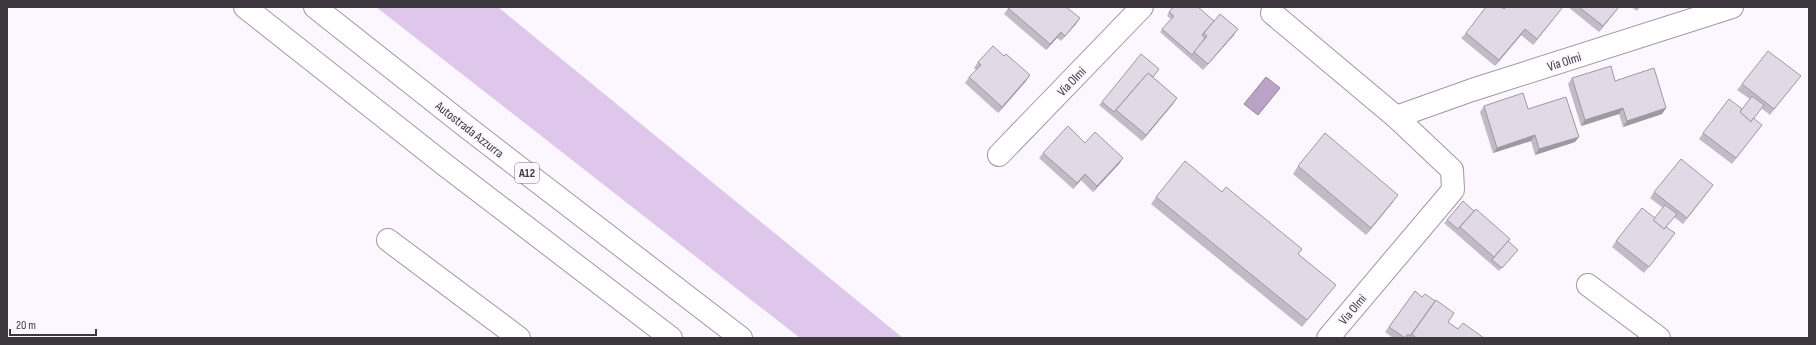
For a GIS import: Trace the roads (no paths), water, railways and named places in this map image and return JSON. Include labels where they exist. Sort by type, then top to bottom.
[{"type":"main road","points":[[245,7],[445,165],[671,338]]},
{"type":"main road","name":"Autostrada Azzurra","points":[[315,7],[468,128],[741,338]]},
{"type":"main road","name":"Via Olmi","points":[[999,154],[1142,7]]},
{"type":"main road","name":"Via Olmi","points":[[1396,117],[1472,90],[1732,7]]},
{"type":"main road","name":"Via Olmi","points":[[1271,9],[1396,117],[1452,170],[1452,190],[1328,338]]},
{"type":"main road","points":[[388,240],[520,338]]},
{"type":"main road","points":[[1588,285],[1659,338]]}]
